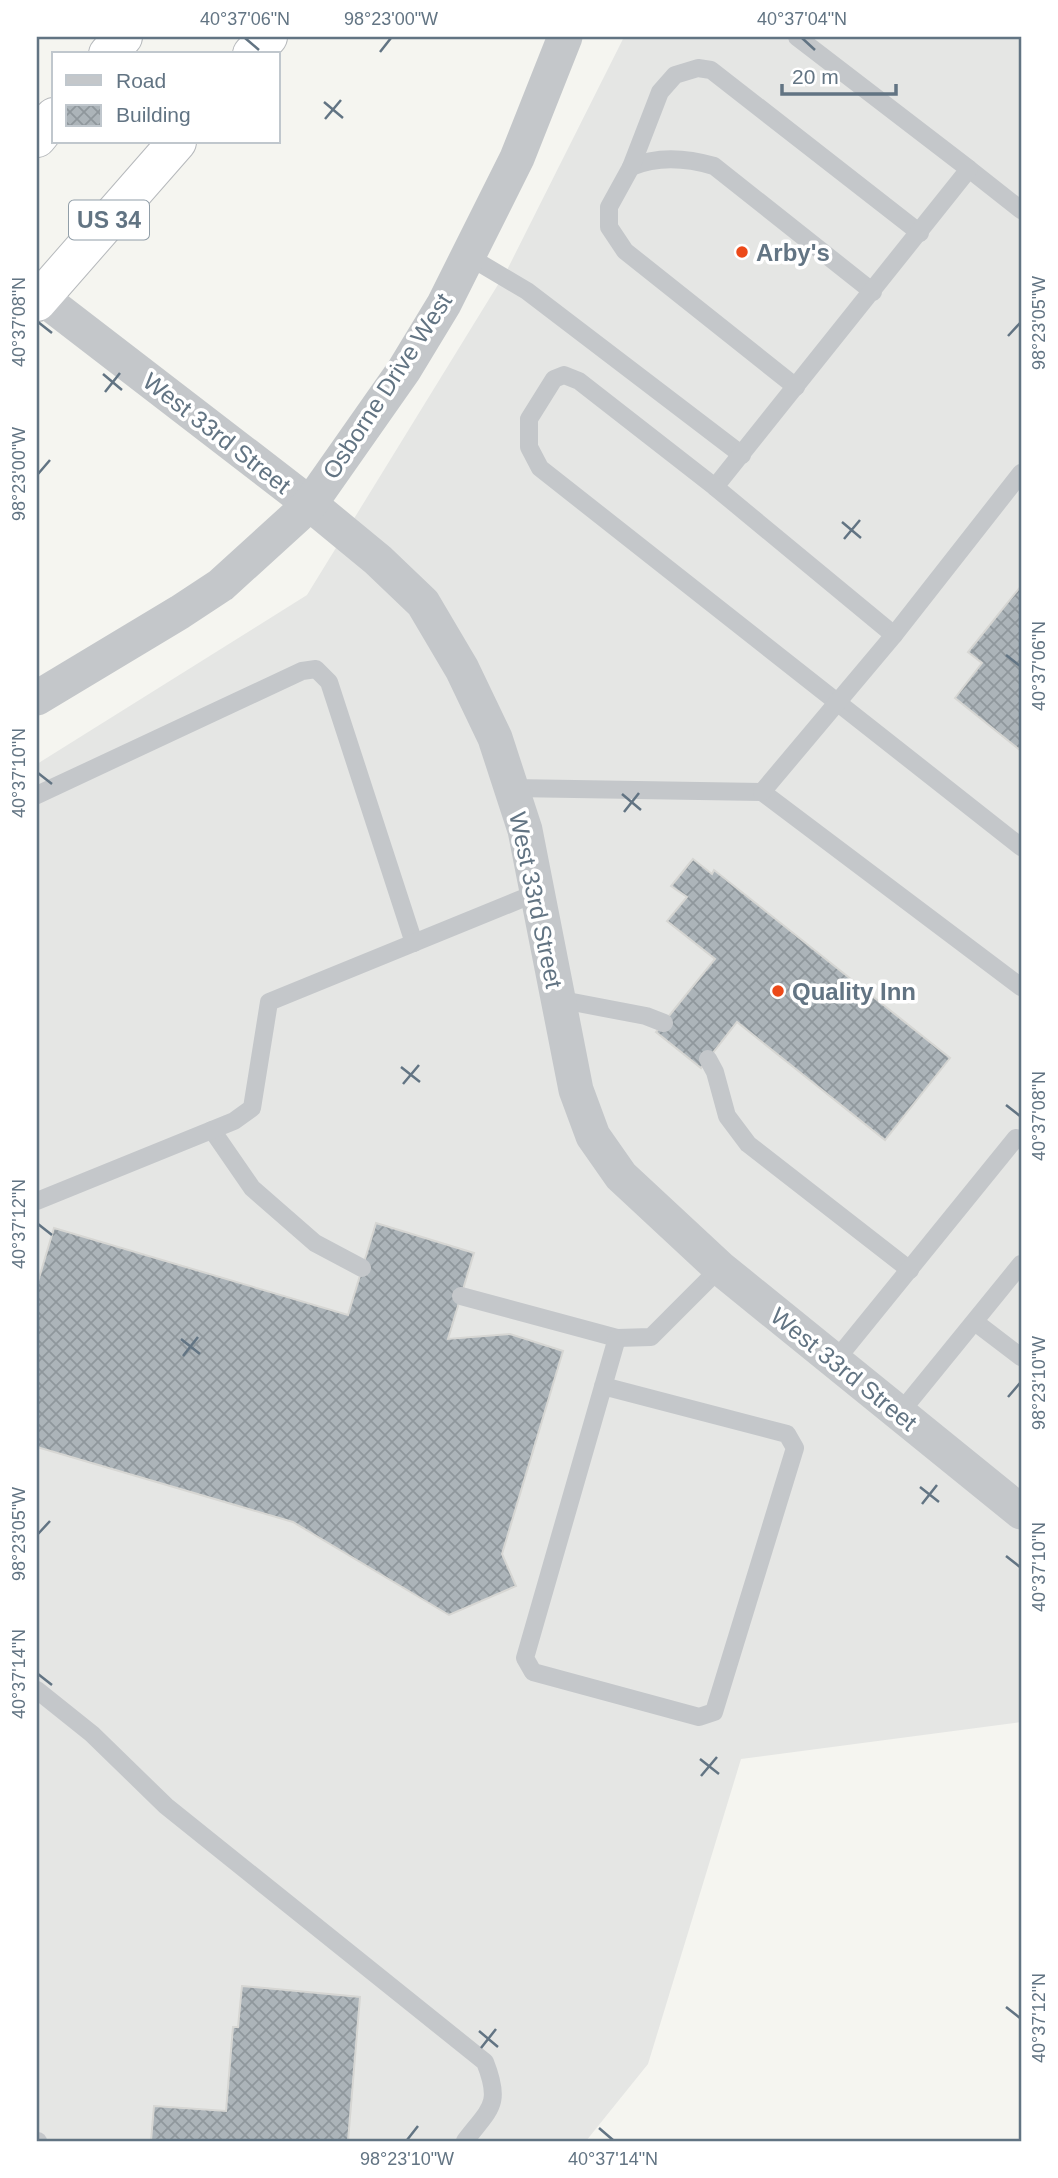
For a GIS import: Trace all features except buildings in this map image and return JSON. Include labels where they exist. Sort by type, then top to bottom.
[{"type":"highway","points":[[110,52],[123,37]]},
{"type":"highway","points":[[255,52],[268,37]]},
{"type":"highway","points":[[37,138],[52,119]]},
{"type":"highway","name":"US 34","points":[[38,298],[175,144]]},
{"type":"street","name":"Osborne Drive West","points":[[37,698],[221,585],[310,504],[404,370],[444,304],[517,159],[565,37]]},
{"type":"street","name":"West 33rd Street","points":[[38,298],[310,504],[378,560],[423,603],[462,669],[495,738],[512,788],[525,830],[576,1090],[593,1136],[621,1176],[720,1268],[1021,1512]]},
{"type":"lane","points":[[797,37],[1021,210]]},
{"type":"lane","points":[[796,387],[625,251],[609,226],[609,207],[631,167],[660,92],[674,75],[698,68],[711,70],[919,233]]},
{"type":"lane","points":[[631,167],[646,160],[693,160],[714,166],[873,292]]},
{"type":"lane","points":[[715,487],[969,169]]},
{"type":"lane","points":[[468,256],[527,291],[742,455]]},
{"type":"lane","points":[[894,635],[715,487],[579,381],[564,375],[554,379],[529,419],[529,447],[540,468],[1021,847]]},
{"type":"lane","points":[[762,792],[894,635],[1021,473]]},
{"type":"lane","points":[[37,795],[302,671],[316,669],[329,682],[414,943]]},
{"type":"lane","points":[[512,788],[762,792],[1021,987]]},
{"type":"lane","points":[[37,1201],[234,1121],[253,1108],[269,1002],[536,893]]},
{"type":"lane","points":[[557,999],[646,1016],[664,1023]]},
{"type":"lane","points":[[708,1059],[715,1072],[727,1116],[748,1144],[910,1270]]},
{"type":"lane","points":[[212,1130],[252,1188],[315,1243],[362,1268]]},
{"type":"lane","points":[[835,1361],[1016,1138]]},
{"type":"lane","points":[[899,1414],[1021,1264]]},
{"type":"lane","points":[[461,1296],[617,1338],[651,1337],[720,1268]]},
{"type":"lane","points":[[975,1322],[1021,1357]]},
{"type":"lane","points":[[603,1386],[787,1434],[795,1448],[714,1712],[699,1717],[533,1672],[525,1658],[603,1386],[617,1338]]},
{"type":"lane","points":[[37,1690],[92,1734],[166,1806],[485,2062],[494,2085],[492,2105],[465,2141]]},
{"type":"shaded area","points":[[624,37],[1021,37],[1021,1722],[741,1759],[648,2064],[586,2141],[37,2141],[37,764],[307,595],[507,270]]},
{"type":"place","name":"Arby's","points":[[742,252]]},
{"type":"place","name":"Quality Inn","points":[[778,991]]}]
